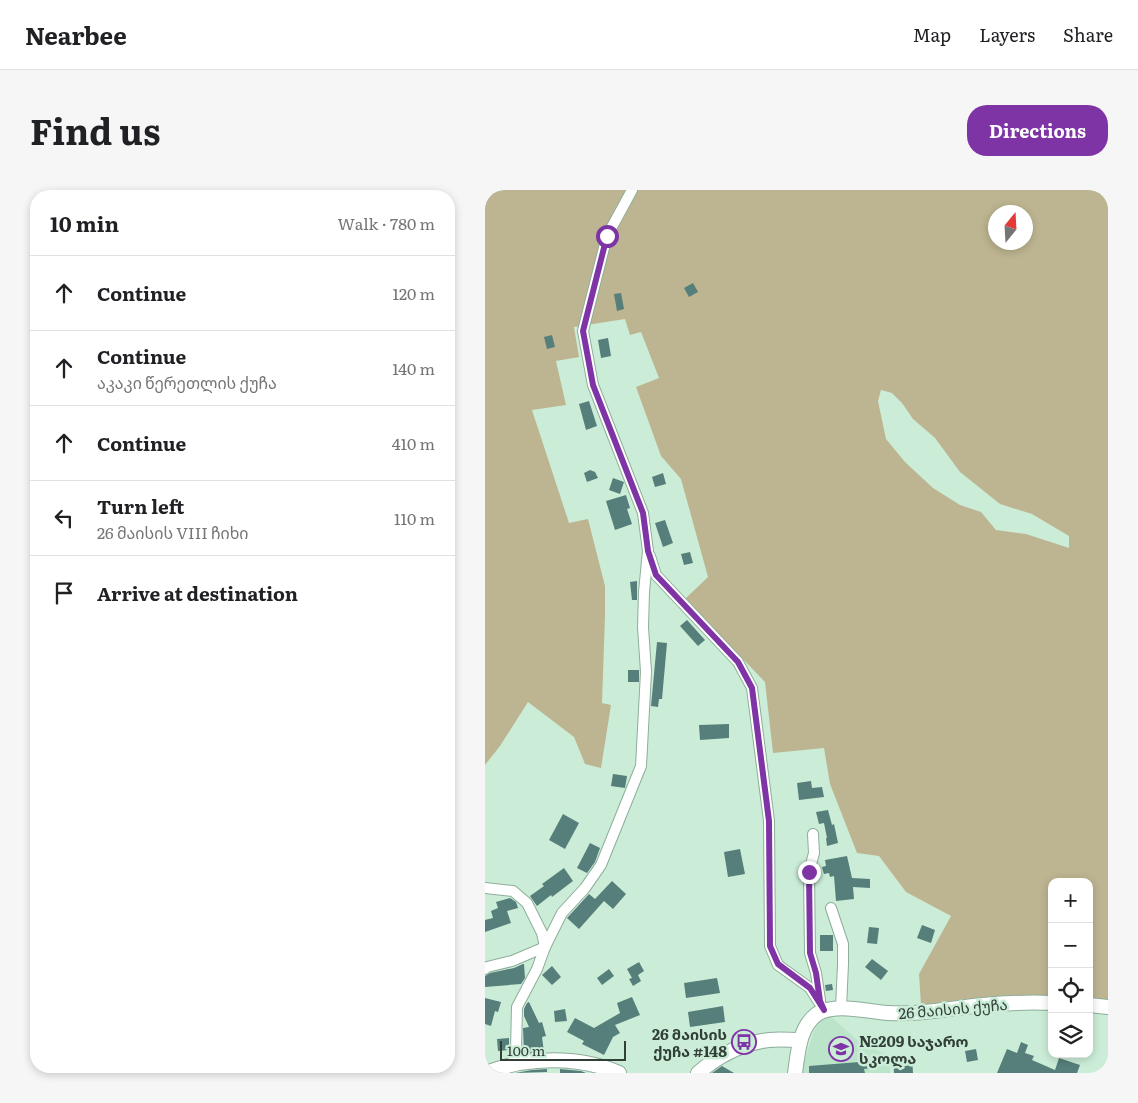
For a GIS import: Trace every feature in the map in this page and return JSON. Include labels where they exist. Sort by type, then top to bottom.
[{"type":"main road","name":"26 მაისის ქუჩა","points":[[824,1010],[841,1008],[889,1013],[917,1013],[1014,1002],[1048,1003]]},
{"type":"main road","points":[[1093,1005],[1108,1006]]},
{"type":"main road","points":[[795,1073],[800,1040],[810,1022],[824,1010]]},
{"type":"main road","points":[[698,1073],[722,1055],[748,1045],[768,1040],[800,1040]]},
{"type":"main road","points":[[485,1073],[518,1063],[559,1060],[587,1063],[619,1073]]},
{"type":"street","points":[[632,190],[607,236],[583,331],[593,385],[643,513],[648,551],[656,575],[738,662],[752,688],[769,821],[770,946],[778,964],[810,988],[824,1010]]},
{"type":"street","points":[[518,1063],[515,1050],[517,1007],[537,969],[545,947],[562,913],[585,888],[601,865],[641,766],[646,672],[643,627],[644,592],[648,551]]},
{"type":"street","points":[[813,834],[814,853],[809,872],[810,953],[816,973],[820,1001],[824,1010]]},
{"type":"street","points":[[485,888],[513,891],[527,903],[542,933],[545,947]]},
{"type":"street","points":[[831,908],[843,944],[841,1008]]},
{"type":"street","points":[[485,969],[545,947]]},
{"type":"shaded area","points":[[485,190],[1108,190],[1108,1000],[1093,998],[1093,878],[1048,878],[1048,996],[1003,996],[921,1005],[919,974],[951,916],[906,892],[879,856],[857,853],[830,784],[824,748],[773,753],[765,682],[685,599],[708,577],[681,479],[661,456],[636,387],[659,378],[641,332],[630,335],[625,319],[574,327],[579,357],[556,361],[566,405],[532,410],[569,523],[588,519],[605,586],[602,703],[611,705],[601,768],[585,764],[574,737],[528,702],[500,746],[485,765]],"holes":[[[881,390],[892,393],[913,419],[935,438],[960,472],[1000,504],[1032,514],[1069,536],[1069,548],[1026,534],[996,530],[981,512],[960,505],[933,488],[905,462],[886,439],[878,401]]]},
{"type":"shaded area","name":"№209 საჯარო სკოლა","points":[[829,1015],[857,1040],[890,1057],[890,1073],[800,1073],[818,1020]]},
{"type":"building","points":[[693,283],[698,292],[689,297],[684,288]]},
{"type":"building","points":[[621,293],[624,309],[617,311],[614,294]]},
{"type":"building","points":[[552,335],[555,347],[547,349],[544,337]]},
{"type":"building","points":[[608,338],[611,356],[601,358],[598,340]]},
{"type":"building","points":[[589,401],[597,426],[586,430],[579,404]]},
{"type":"building","points":[[590,470],[595,472],[598,478],[587,482],[584,473]]},
{"type":"building","points":[[663,473],[666,484],[655,487],[652,477]]},
{"type":"building","points":[[613,478],[624,482],[620,494],[609,490]]},
{"type":"building","points":[[626,495],[630,508],[627,509],[632,524],[615,530],[606,501]]},
{"type":"building","points":[[665,520],[673,543],[663,547],[655,523]]},
{"type":"building","points":[[690,552],[693,563],[684,565],[681,554]]},
{"type":"building","points":[[637,581],[637,600],[632,600],[630,582]]},
{"type":"building","points":[[687,620],[705,640],[698,646],[680,626]]},
{"type":"building","points":[[657,642],[667,643],[662,699],[659,699],[658,707],[651,706]]},
{"type":"building","points":[[628,670],[639,670],[639,682],[628,682]]},
{"type":"building","points":[[729,724],[729,738],[700,740],[699,725]]},
{"type":"building","points":[[613,774],[627,776],[625,788],[611,786]]},
{"type":"building","points":[[811,781],[812,788],[822,787],[824,797],[799,800],[797,783]]},
{"type":"building","points":[[828,810],[832,825],[834,824],[838,843],[827,846],[824,823],[819,824],[816,812]]},
{"type":"building","points":[[563,814],[579,823],[565,849],[549,840]]},
{"type":"building","points":[[590,843],[600,848],[595,862],[587,873],[577,868]]},
{"type":"building","points":[[740,849],[745,874],[728,877],[724,852]]},
{"type":"building","points":[[847,856],[852,878],[870,879],[870,888],[853,887],[854,899],[836,901],[834,876],[830,877],[829,873],[824,874],[822,867],[826,866],[825,860]]},
{"type":"building","points":[[564,868],[573,881],[537,906],[530,896],[544,886],[542,884]]},
{"type":"building","points":[[612,881],[626,894],[613,909],[604,901],[579,929],[567,918],[589,894],[595,899]]},
{"type":"building","points":[[510,898],[516,902],[518,908],[507,911],[511,923],[485,932],[485,920],[493,918],[491,911],[498,908],[496,902]]},
{"type":"building","points":[[922,925],[935,930],[931,943],[917,938]]},
{"type":"building","points":[[869,927],[879,928],[877,944],[867,943]]},
{"type":"building","points":[[820,935],[833,935],[833,951],[820,951]]},
{"type":"building","points":[[872,959],[888,971],[881,980],[865,967]]},
{"type":"building","points":[[639,962],[644,971],[638,975],[641,981],[633,986],[629,979],[632,978],[627,969]]},
{"type":"building","points":[[524,964],[525,978],[521,984],[485,987],[485,976],[490,973]]},
{"type":"building","points":[[552,966],[561,977],[552,985],[542,975]]},
{"type":"building","points":[[609,969],[614,976],[602,985],[597,978]]},
{"type":"building","points":[[717,978],[720,993],[686,998],[684,983]]},
{"type":"building","points":[[832,984],[833,990],[826,991],[825,985]]},
{"type":"building","points":[[632,997],[640,1015],[615,1025],[620,1033],[613,1037],[604,1055],[582,1044],[584,1041],[567,1032],[575,1018],[594,1028],[620,1013],[617,1003]]},
{"type":"building","points":[[485,998],[501,1002],[498,1012],[495,1011],[491,1026],[485,1024]]},
{"type":"building","points":[[529,1002],[539,1023],[542,1022],[546,1036],[542,1037],[544,1052],[524,1054],[523,1028],[529,1027],[524,1016],[524,1009]]},
{"type":"building","points":[[723,1006],[725,1022],[690,1027],[688,1012]]},
{"type":"building","points":[[565,1009],[567,1021],[555,1022],[554,1011]]},
{"type":"building","points":[[509,1038],[509,1050],[498,1051],[497,1039]]},
{"type":"building","points":[[1021,1042],[1028,1045],[1025,1053],[1034,1056],[1032,1060],[1055,1070],[1059,1058],[1080,1065],[1077,1073],[997,1073],[1007,1049],[1017,1053]]},
{"type":"building","points":[[976,1049],[978,1060],[967,1062],[965,1051]]},
{"type":"building","points":[[912,1056],[913,1073],[894,1073],[893,1057]]},
{"type":"building","points":[[872,1061],[872,1068],[864,1069],[865,1073],[809,1073],[809,1066]]},
{"type":"building","points":[[722,1066],[734,1073],[712,1073]]},
{"type":"building","points":[[547,1069],[547,1072],[515,1073],[532,1070]]},
{"type":"building","points":[[560,1069],[581,1071],[586,1073],[560,1073]]},
{"type":"place","name":"26 მაისის ქუჩა #148","points":[[744,1042]]},
{"type":"place","name":"№209 საჯარო სკოლა","points":[[841,1049]]},
{"type":"route","points":[[607,236],[583,331],[593,385],[643,513],[648,551],[656,575],[738,662],[752,688],[769,821],[770,946],[778,964],[810,988],[824,1010],[820,1001],[816,973],[810,953],[809,872]]}]
